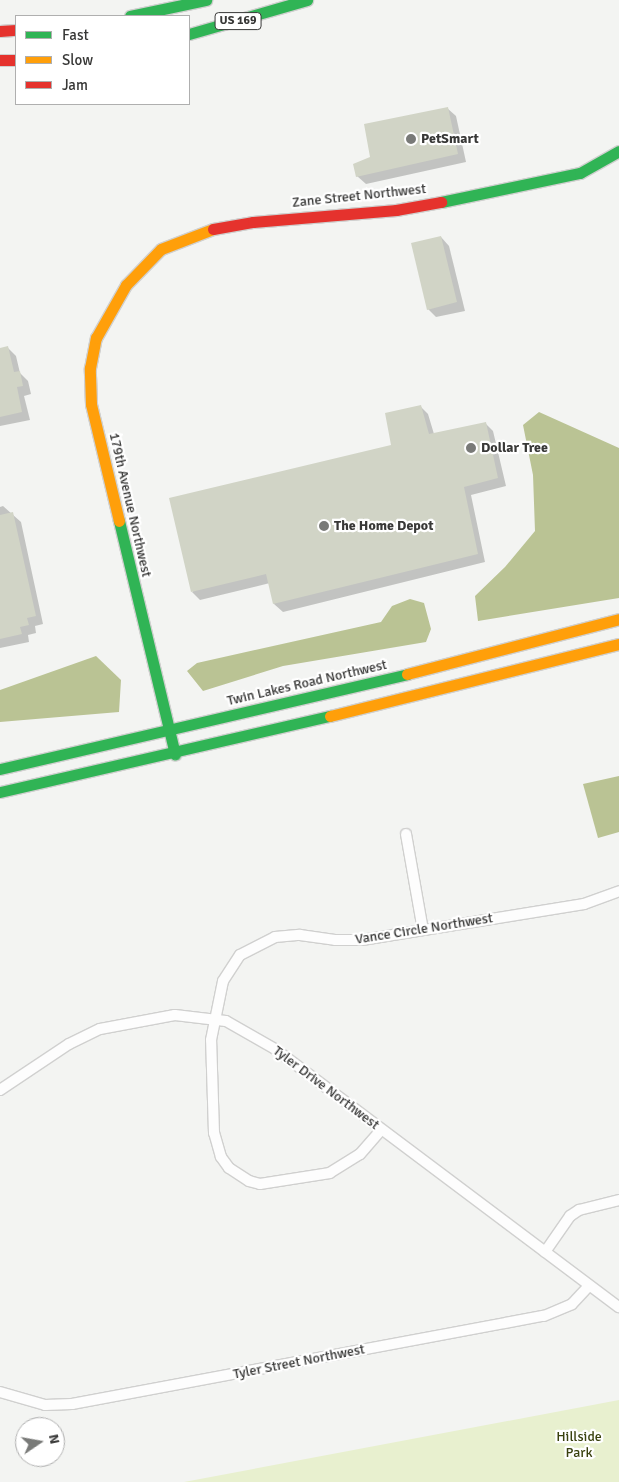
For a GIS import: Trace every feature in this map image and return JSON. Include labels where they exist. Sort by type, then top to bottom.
[{"type":"main road","name":"US 169","points":[[135,15],[206,0]]},
{"type":"main road","name":"US 169","points":[[190,34],[307,0]]},
{"type":"main road","points":[[0,32],[15,30]]},
{"type":"main road","points":[[0,60],[15,60]]},
{"type":"main road","name":"Zane Street Northwest","points":[[137,271],[161,249],[204,231],[253,222],[396,210],[478,195],[580,173],[619,151]]},
{"type":"main road","name":"179th Avenue Northwest","points":[[137,271],[109,312],[96,338],[89,386],[175,754]]},
{"type":"main road","name":"Twin Lakes Road Northwest","points":[[0,769],[170,731],[432,668],[619,618]]},
{"type":"main road","points":[[0,792],[175,754],[619,644]]},
{"type":"street","points":[[406,834],[423,930]]},
{"type":"street","name":"Vance Circle Northwest","points":[[381,1130],[360,1154],[330,1173],[273,1184],[260,1184],[239,1176],[221,1158],[214,1133],[210,1040],[213,1017],[230,968],[240,955],[262,942],[300,935],[335,940],[362,940],[584,904],[619,891]]},
{"type":"street","name":"Tyler Drive Northwest","points":[[0,1090],[69,1044],[100,1029],[161,1017],[213,1017],[257,1036],[619,1307]]},
{"type":"street","points":[[545,1252],[574,1213],[619,1200]]},
{"type":"street","name":"Tyler Street Northwest","points":[[0,1392],[45,1405],[72,1404],[544,1316],[572,1304],[589,1286]]},
{"type":"green space","name":"Hillside Park","points":[[619,1400],[619,1482],[184,1482]]},
{"type":"shaded area","points":[[539,412],[619,448],[619,598],[478,621],[475,596],[505,567],[535,531],[533,475],[523,425]]},
{"type":"shaded area","points":[[410,599],[424,603],[431,629],[426,642],[283,666],[203,691],[187,671],[197,663],[381,622],[392,606]]},
{"type":"shaded area","points":[[96,656],[121,680],[119,712],[0,722],[0,690]]},
{"type":"shaded area","points":[[619,776],[619,832],[598,838],[583,784]]},
{"type":"building","name":"PetSmart","points":[[448,107],[458,154],[356,177],[353,164],[370,157],[364,124]]},
{"type":"building","points":[[441,236],[457,302],[427,310],[411,243]]},
{"type":"building","points":[[8,346],[14,372],[20,371],[23,386],[17,387],[22,412],[0,417],[0,348]]},
{"type":"building","name":"The Home Depot","points":[[421,405],[429,434],[486,422],[498,478],[464,487],[478,554],[273,604],[266,574],[191,592],[169,498],[391,445],[385,413]]},
{"type":"building","points":[[13,512],[36,616],[27,618],[29,625],[20,627],[22,634],[0,639],[0,515]]},
{"type":"traffic: fast","points":[[135,15],[206,0]]},
{"type":"traffic: fast","points":[[190,34],[307,0]]},
{"type":"traffic: fast","points":[[441,202],[580,173],[619,151]]},
{"type":"traffic: fast","points":[[119,521],[175,754]]},
{"type":"traffic: fast","points":[[0,769],[407,674]]},
{"type":"traffic: fast","points":[[0,792],[330,716]]},
{"type":"traffic: slow","points":[[119,521],[91,404],[90,368],[96,338],[126,285],[161,249],[213,229]]},
{"type":"traffic: slow","points":[[407,674],[619,619]]},
{"type":"traffic: slow","points":[[330,716],[619,644]]},
{"type":"traffic: jam","points":[[0,31],[15,30]]},
{"type":"traffic: jam","points":[[0,60],[15,60]]},
{"type":"traffic: jam","points":[[213,229],[253,222],[396,210],[441,202]]},
{"type":"place","name":"PetSmart","points":[[411,139]]},
{"type":"place","name":"Dollar Tree","points":[[471,448]]},
{"type":"place","name":"The Home Depot","points":[[324,526]]}]
